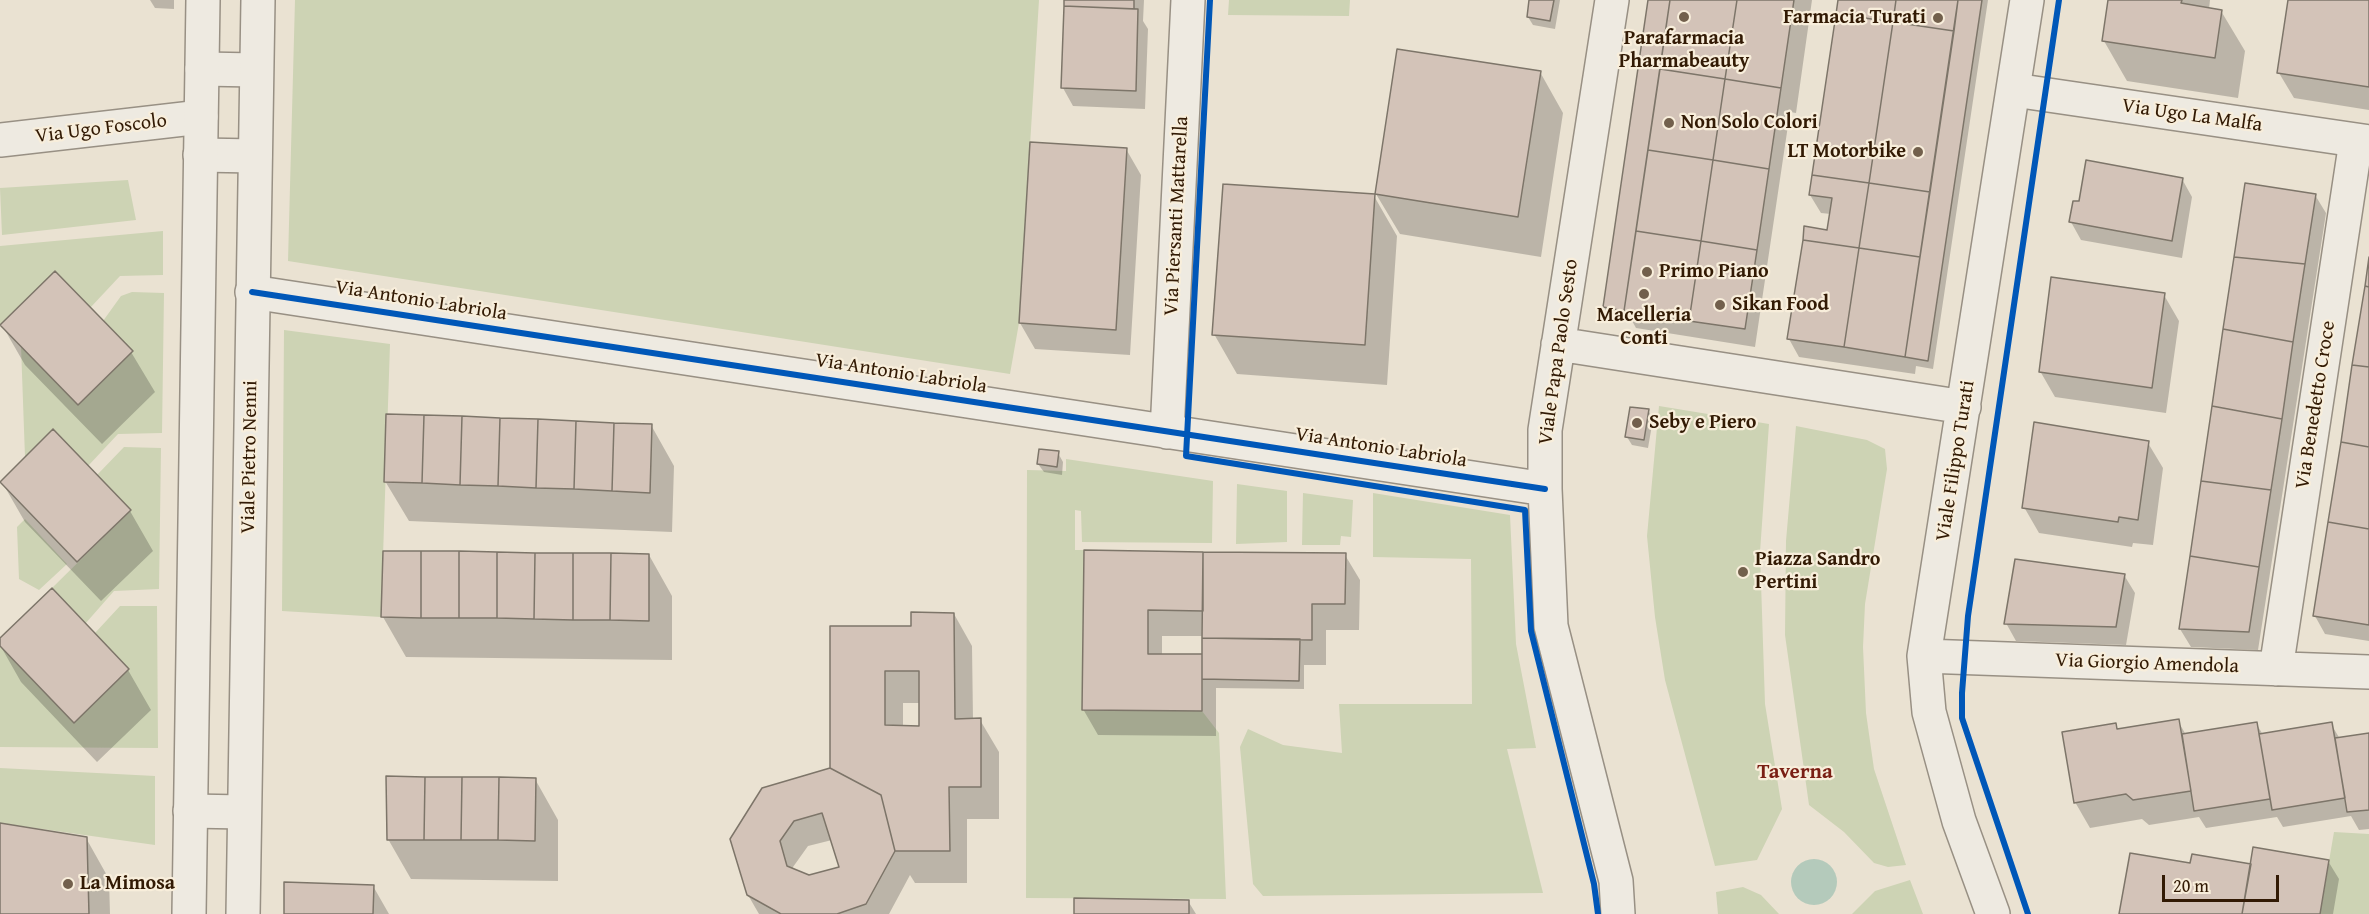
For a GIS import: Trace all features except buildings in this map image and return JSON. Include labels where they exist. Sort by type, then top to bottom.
[{"type":"street","points":[[189,914],[203,0]]},
{"type":"street","name":"Viale Pietro Nenni","points":[[243,914],[258,0]]},
{"type":"street","name":"Via Piersanti Mattarella","points":[[1167,432],[1188,0]]},
{"type":"street","name":"Viale Papa Paolo Sesto","points":[[1612,0],[1545,430],[1545,489],[1551,626],[1616,881],[1618,914]]},
{"type":"street","name":"Viale Filippo Turati","points":[[1993,914],[1959,821],[1929,712],[1924,656],[2027,0]]},
{"type":"street","points":[[202,69],[256,70]]},
{"type":"street","name":"Via Ugo La Malfa","points":[[2014,90],[2362,142]]},
{"type":"street","name":"Via Ugo Foscolo","points":[[0,141],[201,117]]},
{"type":"street","name":"Via Benedetto Croce","points":[[2276,669],[2362,142]]},
{"type":"street","points":[[201,155],[255,156]]},
{"type":"street","name":"Via Antonio Labriola","points":[[252,292],[1545,489]]},
{"type":"street","points":[[1558,344],[1964,406]]},
{"type":"street","name":"Via Giorgio Amendola","points":[[1924,656],[2369,672]]},
{"type":"street","points":[[190,811],[244,812]]},
{"type":"shaded area","points":[[295,0],[1039,0],[1019,323],[1010,374],[288,261]]},
{"type":"shaded area","points":[[1229,0],[1350,0],[1349,16],[1228,15]]},
{"type":"shaded area","points":[[128,180],[136,220],[2,235],[0,188]]},
{"type":"shaded area","points":[[163,231],[163,275],[120,276],[90,308],[55,272],[0,325],[0,246]]},
{"type":"shaded area","points":[[132,292],[164,293],[162,433],[118,434],[88,466],[53,430],[25,457],[21,346],[78,405],[132,352],[103,321],[121,296]]},
{"type":"shaded area","points":[[284,330],[390,344],[381,617],[282,611]]},
{"type":"shaded area","points":[[1659,406],[1769,424],[1760,552],[1765,704],[1782,809],[1757,860],[1715,866],[1665,680],[1655,617],[1647,536]]},
{"type":"shaded area","points":[[1796,426],[1867,440],[1885,449],[1887,469],[1865,604],[1863,647],[1866,713],[1874,769],[1906,865],[1888,867],[1874,863],[1844,832],[1809,805],[1785,635],[1786,541]]},
{"type":"shaded area","points":[[124,447],[161,448],[159,589],[114,591],[85,624],[52,588],[131,510],[97,475]]},
{"type":"shaded area","points":[[1066,459],[1213,481],[1212,543],[1082,542],[1081,511],[1075,510],[1075,550],[1084,550],[1082,710],[1202,711],[1219,733],[1226,899],[1026,898],[1027,470],[1066,471]]},
{"type":"shaded area","points":[[1237,484],[1287,491],[1287,542],[1236,544]]},
{"type":"shaded area","points":[[1303,493],[1353,500],[1351,537],[1341,536],[1340,545],[1302,545]]},
{"type":"shaded area","points":[[1373,493],[1510,515],[1516,644],[1536,748],[1507,749],[1543,893],[1263,896],[1253,884],[1240,747],[1248,729],[1283,745],[1342,753],[1339,704],[1472,704],[1471,559],[1373,557]]},
{"type":"shaded area","points":[[25,519],[67,564],[39,590],[19,579],[17,527]]},
{"type":"shaded area","points":[[120,606],[157,606],[158,748],[0,747],[0,646],[74,723],[129,669],[95,633]]},
{"type":"shaded area","points":[[0,768],[155,776],[155,845],[0,823]]},
{"type":"shaded area","points":[[2334,832],[2369,834],[2369,914],[2320,914]]},
{"type":"shaded area","points":[[1814,859],[1830,866],[1837,882],[1830,898],[1814,905],[1798,898],[1791,882],[1798,866]]},
{"type":"shaded area","points":[[1910,880],[1923,914],[1852,914],[1875,891]]},
{"type":"shaded area","points":[[1743,887],[1761,895],[1779,914],[1718,914],[1716,892]]},
{"type":"cycle path","points":[[1210,0],[1186,456],[1525,510],[1531,631],[1594,884],[1598,914]]},
{"type":"cycle path","points":[[2028,914],[1962,718],[1962,693],[1968,616],[2059,0]]},
{"type":"cycle path","points":[[252,292],[1545,489]]},
{"type":"place","name":"Parafarmacia Pharmabeauty","points":[[1684,17]]},
{"type":"place","name":"Farmacia Turati","points":[[1938,18]]},
{"type":"place","name":"Non Solo Colori","points":[[1669,123]]},
{"type":"place","name":"LT Motorbike","points":[[1918,152]]},
{"type":"place","name":"Primo Piano","points":[[1647,272]]},
{"type":"place","name":"Macelleria Conti","points":[[1644,294]]},
{"type":"place","name":"Sikan Food","points":[[1720,305]]},
{"type":"place","name":"Seby e Piero","points":[[1637,423]]},
{"type":"place","name":"Piazza Sandro Pertini","points":[[1743,572]]},
{"type":"place","name":"La Mimosa","points":[[68,884]]},
{"type":"district","name":"Taverna","points":[[1795,773]]}]
